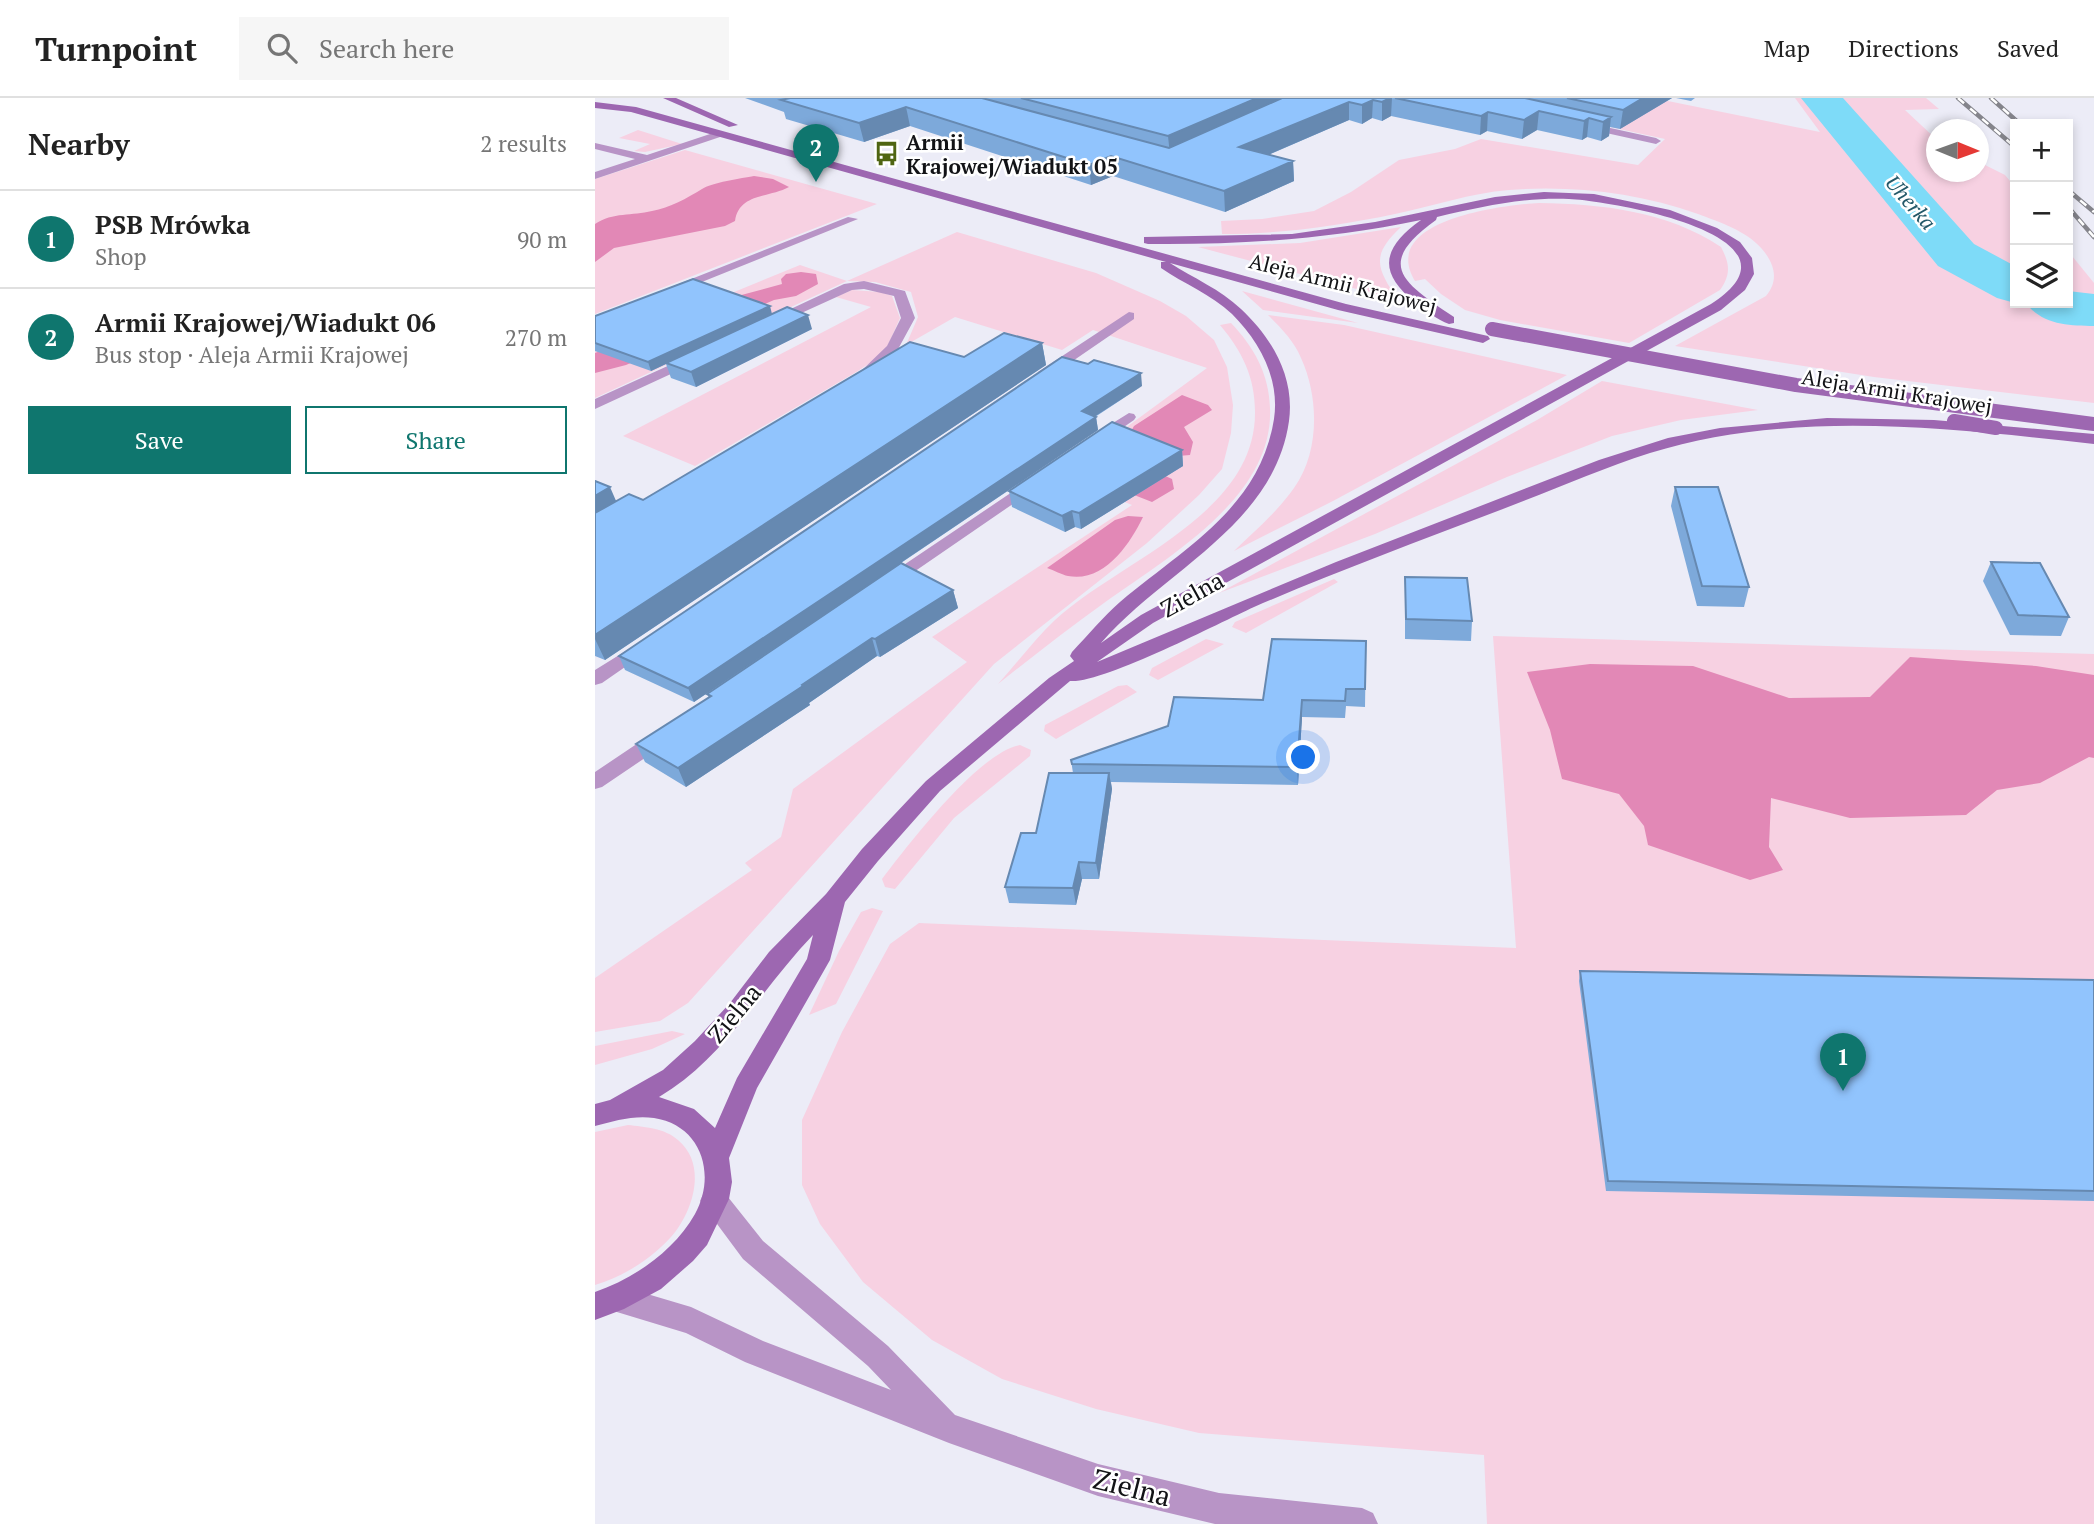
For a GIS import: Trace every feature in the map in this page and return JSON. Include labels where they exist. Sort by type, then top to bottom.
[{"type":"main road","points":[[595,103],[616,98]]},
{"type":"main road","name":"Aleja Armii Krajowej","points":[[668,98],[751,130],[1147,246],[1343,307],[1488,334],[1807,386],[2094,424]]},
{"type":"main road","name":"Aleja Armii Krajowej","points":[[595,103],[621,107],[1147,246],[1449,320],[1488,334],[1755,391],[1996,428],[2094,439]]},
{"type":"main road","name":"Zielna","points":[[607,1111],[672,1077],[703,1048],[739,1010],[777,958],[834,900],[933,786],[1056,682],[1147,619],[1716,307],[1734,294],[1748,275],[1749,267],[1743,254],[1729,241],[1700,224],[1670,214],[1608,200],[1559,197],[1509,198],[1356,229],[1286,238],[1147,246]]},
{"type":"main road","points":[[1440,213],[1404,237],[1395,251],[1394,265],[1399,279],[1408,290],[1449,320]]},
{"type":"main road","points":[[1056,682],[1123,608],[1241,507],[1265,477],[1282,432],[1283,403],[1278,372],[1251,326],[1221,299],[1147,246]]},
{"type":"main road","points":[[1056,682],[1145,651],[1325,572],[1646,450],[1712,434],[1772,427],[1845,423],[1996,428]]},
{"type":"main road","name":"Zielna","points":[[717,1155],[746,1085],[818,960],[834,900]]},
{"type":"main road","points":[[606,1302],[651,1280],[678,1256],[701,1229],[714,1201],[719,1177],[717,1155],[704,1132],[683,1115],[653,1107],[607,1111]]},
{"type":"street","points":[[1577,124],[1656,141]]},
{"type":"street","points":[[595,176],[719,134]]},
{"type":"street","points":[[595,146],[648,158]]},
{"type":"street","points":[[658,295],[852,219]]},
{"type":"street","points":[[759,328],[849,287],[864,285],[900,294],[908,318],[900,337],[890,354],[860,376]]},
{"type":"street","points":[[1027,386],[1129,316]]},
{"type":"street","points":[[595,405],[709,351]]},
{"type":"street","points":[[1083,448],[1129,417]]},
{"type":"street","points":[[867,596],[1049,471]]},
{"type":"street","points":[[595,679],[663,632]]},
{"type":"street","points":[[595,782],[674,727]]},
{"type":"street","name":"Zielna","points":[[714,1201],[753,1250],[878,1356],[949,1428]]},
{"type":"street","name":"Zielna","points":[[606,1302],[691,1321],[755,1352],[949,1428],[1098,1480],[1219,1509],[1362,1524]]},
{"type":"shaded area","points":[[1653,98],[1820,132],[1795,98],[1926,98],[1939,109],[1905,110],[1926,130],[1926,182],[1989,182],[1989,167],[2005,175],[2010,181],[2010,308],[2073,308],[2073,257],[2094,283],[2094,403],[1874,377],[1675,346],[1766,296],[1773,284],[1774,272],[1766,255],[1756,243],[1732,228],[1676,207],[1629,196],[1581,190],[1509,190],[1331,226],[1266,233],[1222,234],[1221,221],[1262,219],[1314,211],[1351,192],[1399,160],[1455,149],[1481,139],[1638,165],[1665,139],[1601,125]]},
{"type":"shaded area","points":[[638,130],[682,144],[645,152],[634,151],[650,144],[619,138]]},
{"type":"shaded area","points":[[685,150],[877,204],[595,314],[595,179]]},
{"type":"shaded area","points":[[754,176],[773,179],[789,187],[742,205],[735,221],[725,226],[614,248],[595,262],[595,224],[602,220],[659,210],[712,185]]},
{"type":"shaded area","points":[[1539,203],[1610,208],[1679,225],[1721,247],[1728,264],[1728,274],[1720,290],[1629,343],[1500,320],[1465,310],[1425,279],[1415,281],[1408,260],[1414,243],[1428,230],[1474,212]]},
{"type":"shaded area","points":[[1401,227],[1385,246],[1380,262],[1385,279],[1398,300],[1198,247],[1300,243]]},
{"type":"shaded area","points":[[957,232],[1096,273],[1160,301],[1186,316],[1214,340],[1227,367],[1233,405],[1231,433],[1222,469],[1199,495],[1147,543],[994,664],[688,1003],[660,1021],[595,1032],[595,978],[752,870],[745,863],[781,837],[793,789],[967,662],[932,637],[1132,505],[1060,476],[1207,368],[1093,330],[1062,350],[955,317],[906,345],[918,317],[911,292],[875,282],[847,281]]},
{"type":"shaded area","points":[[800,265],[847,281],[595,398],[595,349]]},
{"type":"shaded area","points":[[786,274],[816,274],[818,284],[796,296],[774,300],[626,365],[595,373],[595,353],[734,297],[782,284],[781,279]]},
{"type":"shaded area","points":[[852,290],[881,292],[892,296],[900,318],[885,352],[858,371],[695,466],[623,436],[871,307],[836,297]]},
{"type":"shaded area","points":[[1242,291],[1358,323],[1263,310]]},
{"type":"shaded area","points":[[1268,315],[1344,325],[1567,375],[1234,551],[1294,488],[1303,474],[1312,441],[1314,407],[1307,373],[1295,346]]},
{"type":"shaded area","points":[[1231,323],[1259,362],[1269,396],[1267,440],[1255,470],[1236,497],[1213,522],[1186,545],[998,684],[1055,620],[1082,598],[1179,532],[1209,508],[1233,480],[1249,448],[1255,412],[1253,387],[1246,365],[1220,325]]},
{"type":"shaded area","points":[[1602,381],[1758,410],[1681,420],[1612,436],[1507,477],[1375,534],[1219,593],[1537,420]]},
{"type":"shaded area","points":[[1182,395],[1208,405],[1212,410],[1184,427],[1193,442],[1190,455],[1178,456],[1129,435],[1134,426]]},
{"type":"shaded area","points":[[1161,474],[1172,479],[1174,489],[1152,502],[1124,491]]},
{"type":"shaded area","points":[[1128,516],[1143,517],[1131,539],[1104,568],[1081,577],[1047,568],[1115,520]]},
{"type":"shaded area","points":[[1334,579],[1338,582],[1246,633],[1232,627],[1235,622]]},
{"type":"shaded area","points":[[1493,636],[2094,654],[2094,1524],[1487,1524],[1484,1455],[1199,1433],[1096,1409],[1002,1379],[932,1340],[863,1282],[820,1224],[802,1185],[802,1120],[842,1032],[890,944],[919,923],[1516,948]]},
{"type":"shaded area","points":[[1206,639],[1224,644],[1158,680],[1149,675],[1152,668]]},
{"type":"shaded area","points":[[1910,657],[2036,666],[2094,675],[2094,758],[2089,757],[2040,783],[1997,790],[1966,815],[1850,818],[1771,798],[1769,847],[1783,870],[1750,880],[1648,845],[1644,826],[1619,794],[1562,779],[1550,730],[1527,672],[1590,664],[1693,666],[1789,698],[1870,697]]},
{"type":"shaded area","points":[[1127,685],[1137,692],[1056,739],[1044,731],[1045,725],[1118,686]]},
{"type":"shaded area","points":[[1020,745],[1031,750],[1030,756],[954,818],[895,889],[885,887],[882,879],[945,802],[985,764],[1003,751]]},
{"type":"shaded area","points":[[872,908],[883,911],[836,1004],[809,1015],[861,912]]},
{"type":"shaded area","points":[[672,1031],[685,1034],[652,1049],[595,1065],[595,1046]]},
{"type":"shaded area","points":[[628,1125],[661,1131],[678,1140],[693,1162],[694,1188],[686,1215],[663,1245],[636,1266],[595,1285],[595,1132]]},
{"type":"building","points":[[982,98],[1169,148],[1282,98],[1390,98],[1382,102],[1373,100],[1362,105],[1349,102],[1239,147],[1293,161],[1224,191],[1111,156],[1089,165],[906,107],[859,123],[781,100]]},
{"type":"building","points":[[1021,98],[1257,98],[1168,136]]},
{"type":"building","points":[[1395,98],[1525,98],[1611,117],[1603,122],[1589,118],[1584,121],[1539,111],[1524,120],[1488,112],[1481,116]]},
{"type":"building","points":[[1567,98],[1643,98],[1623,110]]},
{"type":"building","points":[[693,279],[770,306],[648,362],[595,343],[595,316]]},
{"type":"building","points":[[787,307],[808,315],[691,372],[666,363]]},
{"type":"building","points":[[1004,333],[1042,343],[595,635],[595,513],[629,494],[643,500],[910,342],[964,357]]},
{"type":"building","points":[[1062,357],[1088,364],[1094,360],[1141,373],[1082,411],[1096,417],[688,688],[619,656]]},
{"type":"building","points":[[1112,422],[1182,450],[1079,513],[1072,511],[1062,516],[1009,491]]},
{"type":"building","points":[[595,481],[610,487],[595,496]]},
{"type":"building","points":[[1675,487],[1718,487],[1749,587],[1702,586]]},
{"type":"building","points":[[1991,562],[2040,563],[2069,617],[2018,615]]},
{"type":"building","points":[[901,563],[953,590],[875,639],[872,638],[678,768],[636,744],[711,696],[707,694]]},
{"type":"building","points":[[1405,577],[1467,578],[1472,621],[1406,619]]},
{"type":"building","points":[[1272,639],[1366,641],[1365,689],[1346,689],[1345,701],[1302,700],[1297,767],[1072,764],[1071,760],[1168,726],[1174,697],[1263,700]]},
{"type":"building","points":[[1049,773],[1109,773],[1096,863],[1079,862],[1073,888],[1005,887],[1021,833],[1036,833]]},
{"type":"building","points":[[1580,971],[2094,980],[2094,1191],[1608,1181]]},
{"type":"waterway","name":"Uherka","points":[[1821,98],[1956,255],[2010,284]]},
{"type":"waterway","name":"Uherka","points":[[2066,308],[2094,310]]},
{"type":"railway","points":[[1958,98],[2010,143]]},
{"type":"railway","points":[[1991,98],[2014,119]]},
{"type":"railway","points":[[2073,194],[2094,212]]},
{"type":"railway","points":[[2073,213],[2094,237]]},
{"type":"place","name":"Armii Krajowej/Wiadukt 05","points":[[886,154]]},
{"type":"place","name":"Armii Krajowej/Wiadukt 06","points":[[816,182]]},
{"type":"place","name":"PSB Mrówka","points":[[1843,1091]]}]
